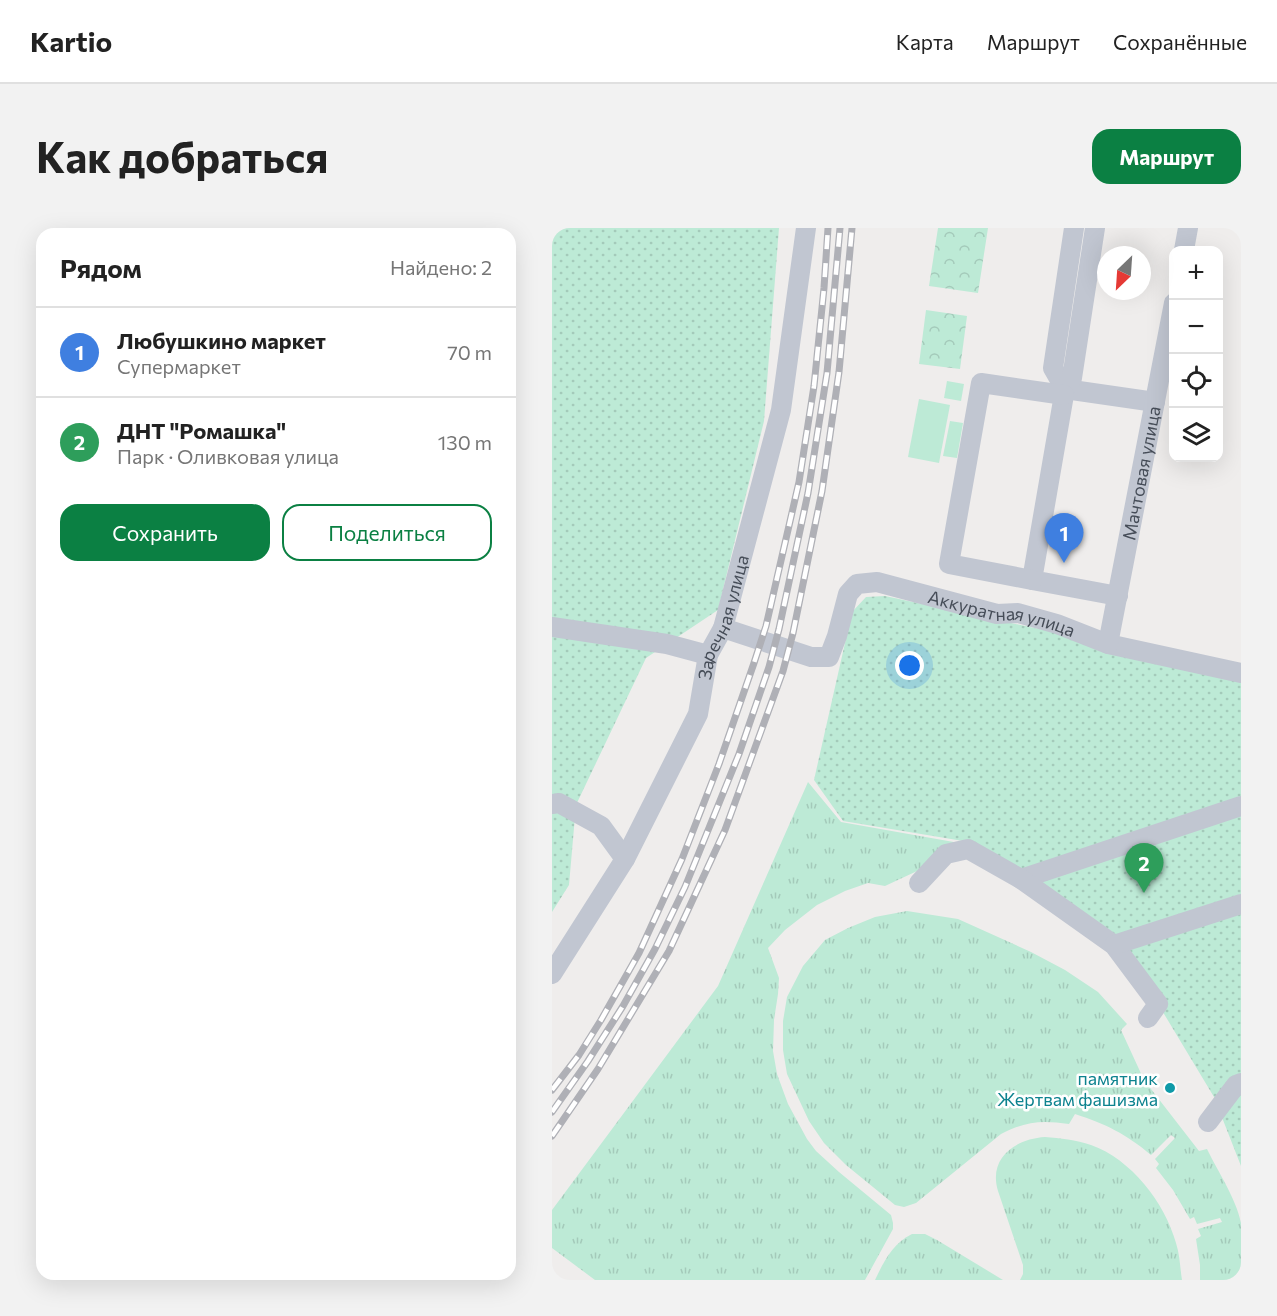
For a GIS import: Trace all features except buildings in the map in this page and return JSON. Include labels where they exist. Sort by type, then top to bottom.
[{"type":"street","name":"Заречная улица","points":[[552,974],[626,859],[698,714],[708,655],[723,628],[781,410],[806,228]]},
{"type":"street","points":[[1064,392],[1053,368],[1074,228]]},
{"type":"street","points":[[1032,580],[1064,392],[1072,378],[1095,228]]},
{"type":"street","points":[[1185,246],[1188,228]]},
{"type":"street","name":"Мачтовая улица","points":[[1108,644],[1169,325]]},
{"type":"street","points":[[1118,596],[949,564],[981,383],[1155,402]]},
{"type":"street","name":"Аккуратная улица","points":[[723,628],[811,657],[829,657],[848,594],[857,585],[877,582],[997,615],[1018,613],[1057,624],[1108,644],[1241,673]]},
{"type":"street","points":[[552,627],[667,644],[708,655]]},
{"type":"street","points":[[552,804],[559,803],[601,826],[626,859]]},
{"type":"street","points":[[1021,879],[1241,806]]},
{"type":"street","points":[[919,883],[946,854],[968,849],[1021,879],[1114,945],[1158,1004],[1148,1018]]},
{"type":"street","points":[[1114,945],[1241,904]]},
{"type":"street","points":[[1208,1122],[1236,1085],[1241,1083]]},
{"type":"green space","points":[[552,228],[779,228],[764,421],[718,610],[646,658],[576,805],[569,885],[552,912]]},
{"type":"green space","points":[[938,228],[988,228],[978,293],[929,286]]},
{"type":"green space","points":[[926,310],[967,316],[960,369],[919,364]]},
{"type":"green space","points":[[947,381],[964,384],[961,401],[944,398]]},
{"type":"green space","points":[[919,399],[950,405],[939,463],[908,457]]},
{"type":"green space","points":[[950,421],[963,423],[957,458],[943,456]]},
{"type":"green space","points":[[885,596],[1241,672],[1241,1166],[1214,1097],[1131,959],[969,842],[843,821],[814,780],[852,612],[866,597]]},
{"type":"green space","points":[[808,782],[841,822],[965,844],[930,865],[885,886],[868,883],[817,905],[785,930],[768,948],[779,978],[773,1051],[777,1074],[788,1104],[816,1151],[891,1215],[893,1229],[865,1280],[595,1280],[552,1248],[552,1210],[718,986]]},
{"type":"green space","points":[[907,911],[958,919],[1031,952],[1065,970],[1098,992],[1127,1024],[1121,1030],[1144,1080],[1199,1151],[1207,1149],[1231,1195],[1241,1223],[1241,1280],[1200,1280],[1196,1239],[1201,1236],[1198,1229],[1222,1222],[1220,1218],[1197,1224],[1194,1217],[1190,1219],[1173,1190],[1156,1168],[1159,1164],[1155,1159],[1175,1138],[1171,1135],[1151,1155],[1115,1130],[1075,1114],[1069,1124],[1042,1122],[1018,1126],[1001,1134],[916,1203],[904,1207],[895,1205],[846,1165],[824,1143],[809,1121],[787,1074],[783,1050],[783,1021],[787,997],[803,966],[825,940],[875,917]]},
{"type":"green space","points":[[1045,1137],[1091,1145],[1120,1161],[1133,1172],[1155,1198],[1171,1228],[1178,1252],[1182,1280],[1020,1280],[1023,1265],[998,1191],[997,1169],[1006,1152],[1014,1146]]},
{"type":"green space","points":[[912,1234],[925,1234],[937,1240],[1003,1280],[875,1280],[894,1248]]},
{"type":"railway","points":[[552,1090],[579,1055],[639,953],[682,859],[719,764],[766,626],[799,482],[814,386],[828,228]]},
{"type":"railway","points":[[552,1112],[623,1006],[655,949],[685,887],[739,754],[769,667],[808,493],[827,373],[840,228]]},
{"type":"railway","points":[[552,1136],[598,1069],[669,951],[725,830],[783,671],[822,491],[839,372],[852,228]]},
{"type":"place","name":"Любушкино маркет","points":[[1064,563]]},
{"type":"place","name":"ДНТ \"Ромашка\"","points":[[1144,893]]},
{"type":"place","name":"памятник Жертвам фашизма","points":[[1170,1088]]}]
